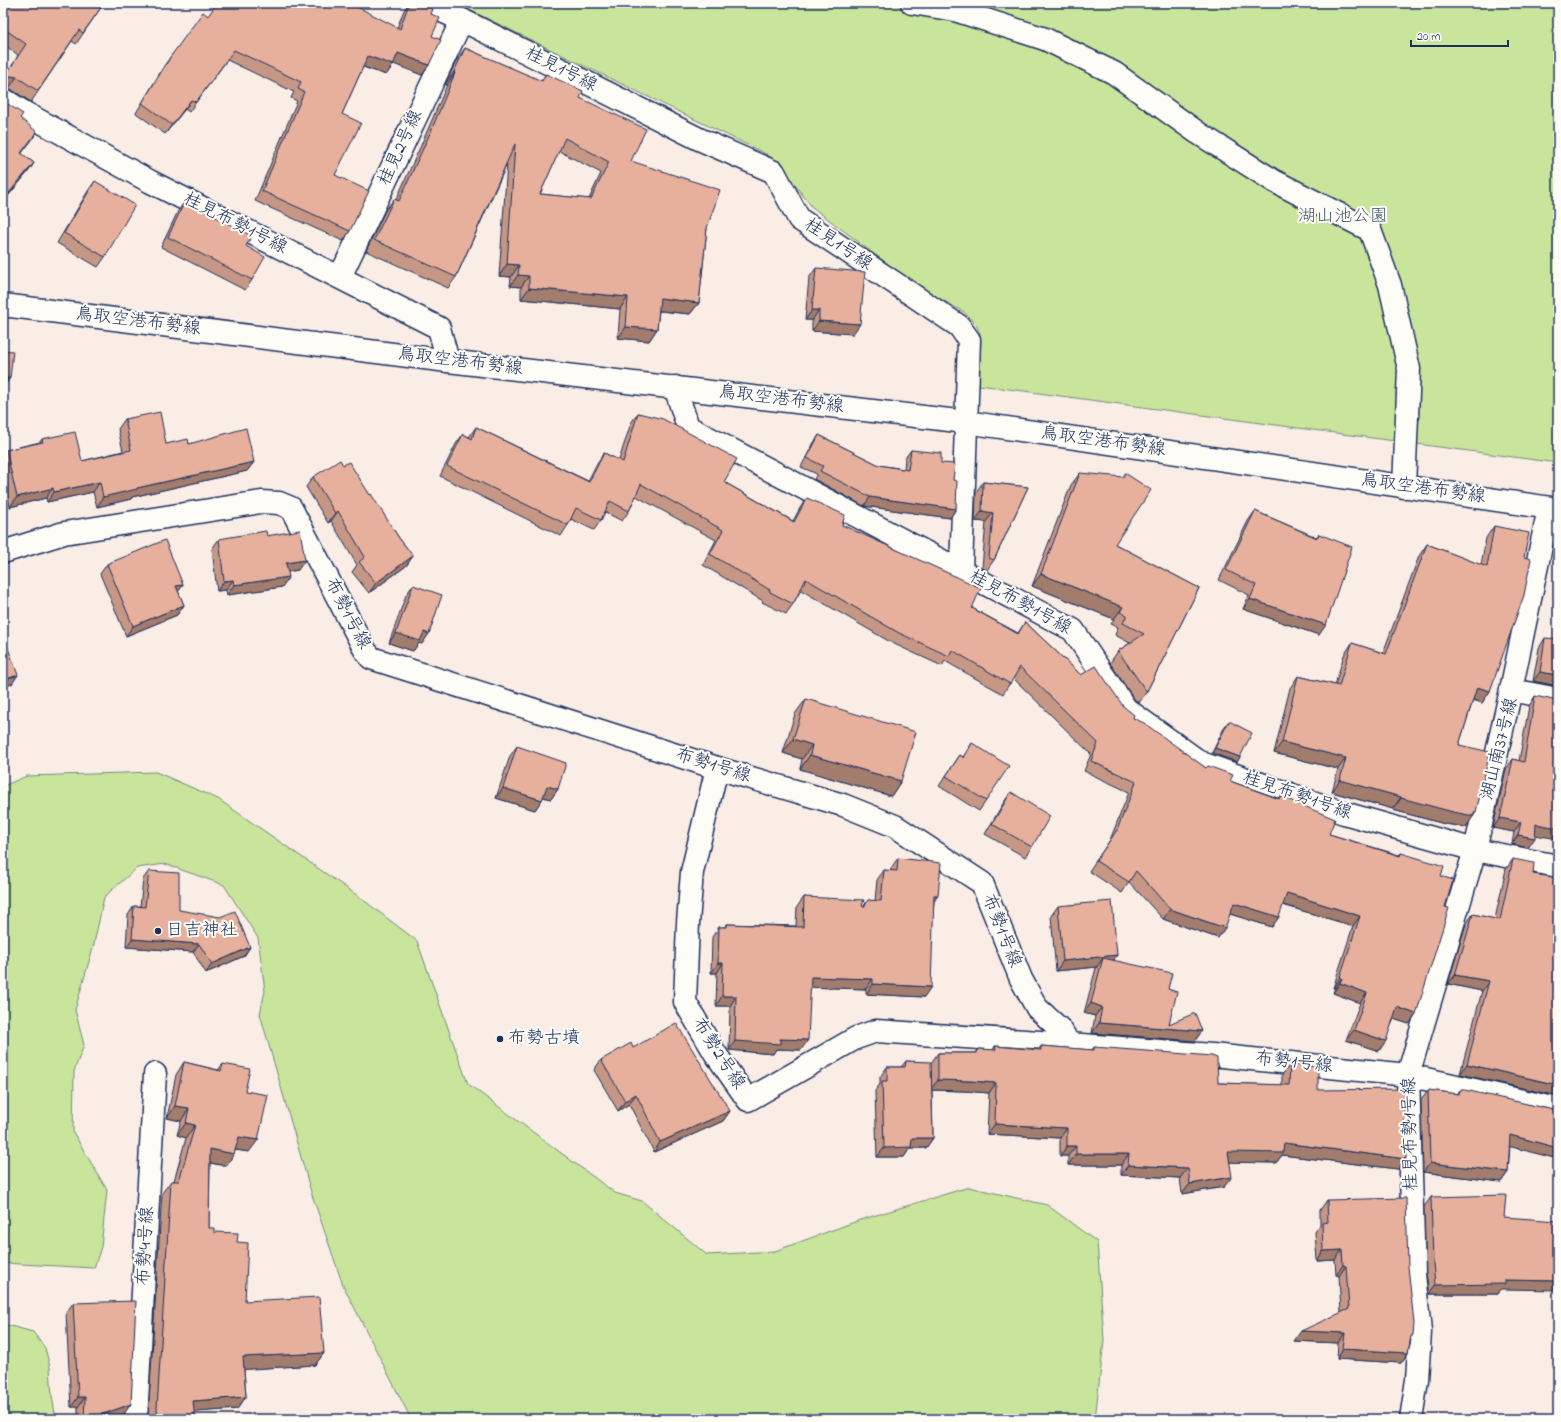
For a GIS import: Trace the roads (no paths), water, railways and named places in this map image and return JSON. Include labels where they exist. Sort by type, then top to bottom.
[{"type":"street","name":"桂見1号線","points":[[424,3],[462,20],[699,139],[774,172],[799,218],[959,326],[969,340],[961,570]]},
{"type":"street","points":[[912,3],[955,10],[1045,39],[1114,73],[1198,133],[1274,182],[1370,230],[1390,285],[1410,369],[1404,487]]},
{"type":"street","name":"桂見2号線","points":[[340,277],[462,20]]},
{"type":"street","name":"桂見布勢1号線","points":[[3,99],[25,113],[151,182],[439,328],[448,361]]},
{"type":"street","name":"鳥取空港布勢線","points":[[3,305],[448,361],[966,422],[1554,508]]},
{"type":"street","name":"桂見布勢1号線","points":[[675,387],[688,427],[1073,630],[1126,709],[1201,763],[1344,813],[1475,850],[1408,1075],[1414,1274],[1420,1332],[1417,1380],[1411,1419]]},
{"type":"street","name":"布勢1号線","points":[[3,552],[64,533],[261,502],[279,503],[291,508],[365,650],[371,658],[717,768],[843,804],[895,826],[982,883],[1021,979],[1037,1008],[1061,1030],[1069,1044],[1212,1055],[1408,1075]]},
{"type":"street","points":[[1511,690],[1554,508]]},
{"type":"street","name":"湖山南37号線","points":[[1475,850],[1511,690],[1558,699]]},
{"type":"street","name":"布勢2号線","points":[[717,768],[692,872],[688,923],[685,1002],[715,1053],[748,1100],[856,1038],[876,1031],[1069,1044]]},
{"type":"street","points":[[1475,850],[1558,866]]},
{"type":"street","name":"布勢4号線","points":[[136,1419],[155,1074]]},
{"type":"street","points":[[1408,1075],[1558,1109]]},
{"type":"place","name":"日吉神社","points":[[158,931]]},
{"type":"place","name":"布勢古墳","points":[[500,1039]]},
{"type":"park label","name":"湖山池公園","points":[[1343,217]]}]
